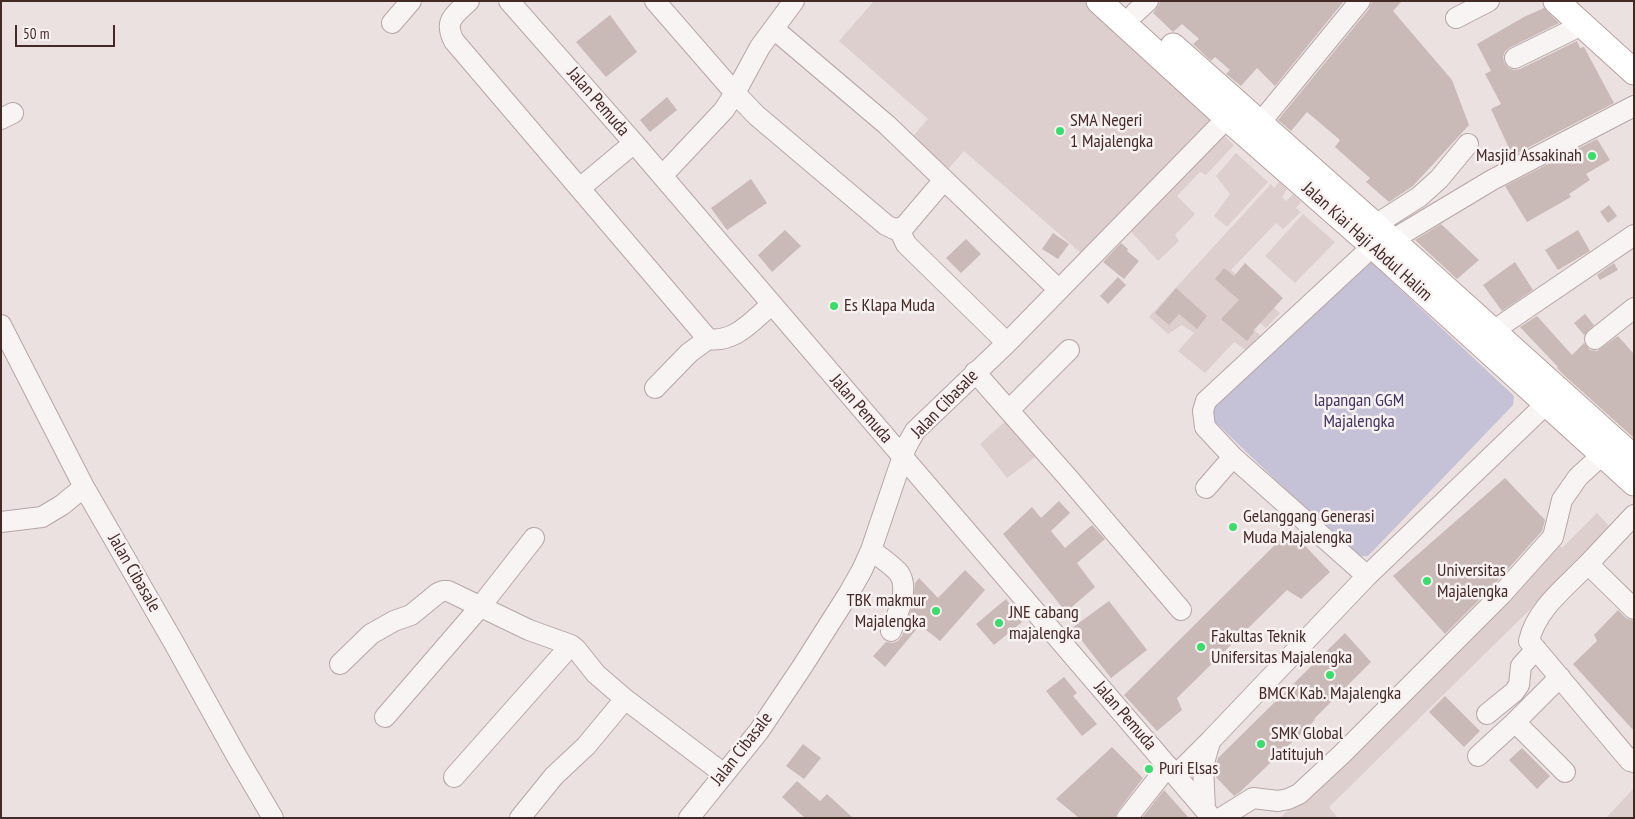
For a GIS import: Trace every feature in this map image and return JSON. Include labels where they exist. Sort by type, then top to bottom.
[{"type":"main road","name":"Jalan Kiai Haji Abdul Halim","points":[[1098,1],[1227,118],[1380,237],[1493,332],[1634,458]]},
{"type":"main road","points":[[1556,1],[1634,72]]},
{"type":"main road","name":"Jalan Kiai Haji Abdul Halim","points":[[1135,5],[1380,237],[1546,404],[1634,483]]},
{"type":"street","points":[[469,1],[455,14],[449,23],[449,31],[454,41],[708,339]]},
{"type":"street","name":"Jalan Pemuda","points":[[509,1],[634,143],[1172,771],[1213,815]]},
{"type":"street","points":[[655,1],[756,115],[886,225],[894,229],[904,227],[944,180]]},
{"type":"street","points":[[1260,123],[1360,1]]},
{"type":"street","points":[[1456,18],[1490,1]]},
{"type":"street","points":[[392,23],[407,2]]},
{"type":"street","points":[[662,176],[724,110],[760,48],[792,2]]},
{"type":"street","points":[[1515,58],[1582,25]]},
{"type":"street","points":[[774,29],[887,125],[1058,289]]},
{"type":"street","points":[[1380,237],[1634,106]]},
{"type":"street","name":"Jalan Cibasale","points":[[689,818],[759,731],[849,593],[871,550],[906,447],[915,431],[1007,343],[1227,118]]},
{"type":"street","points":[[580,188],[634,143]]},
{"type":"street","points":[[1367,576],[1233,457],[1205,427],[1203,411],[1206,401],[1380,237],[1439,179],[1468,144]]},
{"type":"street","points":[[899,229],[906,244],[1007,343]]},
{"type":"street","points":[[1493,332],[1634,235]]},
{"type":"street","points":[[655,388],[689,353],[708,339],[718,340],[730,337],[742,330],[771,304]]},
{"type":"street","points":[[1595,339],[1634,308]]},
{"type":"street","name":"Jalan Cibasale","points":[[1,325],[84,487],[272,818]]},
{"type":"street","points":[[1009,410],[1069,350]]},
{"type":"street","points":[[975,372],[1181,610]]},
{"type":"street","points":[[1126,818],[1172,771],[1211,740],[1367,576],[1546,404]]},
{"type":"street","points":[[1211,740],[1203,766],[1213,815],[1253,798],[1278,801],[1299,794],[1342,754],[1501,595],[1553,537],[1562,500],[1578,477],[1602,456]]},
{"type":"street","points":[[1206,488],[1233,457]]},
{"type":"street","points":[[1,522],[42,516],[62,505],[84,487]]},
{"type":"street","points":[[1634,515],[1541,613],[1532,629],[1530,642],[1630,760],[1634,762]]},
{"type":"street","points":[[385,718],[480,607],[534,538]]},
{"type":"street","points":[[871,550],[899,574],[904,588],[891,631]]},
{"type":"street","points":[[1588,564],[1634,609]]},
{"type":"street","points":[[340,664],[371,634],[394,621],[411,615],[438,593],[443,591],[459,595],[529,630],[571,645],[596,674],[724,774]]},
{"type":"street","points":[[454,777],[571,645]]},
{"type":"street","points":[[1487,714],[1514,692],[1519,685],[1521,666],[1536,649]]},
{"type":"street","points":[[1478,756],[1515,722],[1560,676]]},
{"type":"street","points":[[520,818],[554,776],[586,746],[626,699]]},
{"type":"street","points":[[1515,722],[1566,772]]},
{"type":"shaded area","name":"SMA Negeri 1 Majalengka","points":[[874,1],[1084,1],[1215,116],[1089,260],[964,151],[943,175],[907,143],[928,119],[839,41]]},
{"type":"shaded area","points":[[1220,131],[1234,145],[1206,175],[1200,172],[1177,196],[1195,214],[1175,235],[1179,241],[1158,261],[1126,226]]},
{"type":"shaded area","points":[[1236,153],[1268,182],[1227,227],[1214,216],[1230,194],[1216,176]]},
{"type":"shaded area","points":[[1279,182],[1287,189],[1282,197],[1286,201],[1293,194],[1301,202],[1296,208],[1301,212],[1283,229],[1276,223],[1231,270],[1280,313],[1266,328],[1243,309],[1239,315],[1261,336],[1247,351],[1234,342],[1205,373],[1178,351],[1194,333],[1182,325],[1168,334],[1149,317],[1271,184],[1274,188]]},
{"type":"shaded area","points":[[1303,214],[1335,242],[1295,283],[1265,256]]},
{"type":"shaded area","points":[[1010,417],[1039,454],[1007,478],[980,444]]},
{"type":"shaded area","name":"Universitas Majalengka","points":[[1597,513],[1612,529],[1329,807],[1338,818],[1280,818],[1558,543],[1562,548]]},
{"type":"shaded area","points":[[1634,788],[1634,818],[1606,818]]},
{"type":"green space","name":"lapangan GGM Majalengka","points":[[1364,260],[1371,262],[1514,396],[1513,405],[1368,556],[1356,557],[1210,417],[1210,406]]},
{"type":"building","points":[[1160,1],[1344,1],[1275,86],[1257,68],[1241,86],[1226,74],[1230,70],[1215,57],[1211,61],[1193,44],[1199,39],[1182,24],[1173,32],[1153,13]]},
{"type":"building","points":[[1372,1],[1402,1],[1393,11],[1452,80],[1469,125],[1413,186],[1389,202],[1366,182],[1370,178],[1335,147],[1340,140],[1307,112],[1291,131],[1278,120],[1369,9]]},
{"type":"building","points":[[1544,8],[1559,23],[1505,51],[1503,57],[1505,64],[1514,70],[1520,69],[1577,41],[1580,48],[1584,47],[1614,103],[1504,160],[1500,153],[1509,148],[1491,109],[1501,104],[1485,74],[1491,71],[1477,44],[1524,17]]},
{"type":"building","points":[[610,15],[637,52],[606,77],[576,42]]},
{"type":"building","points":[[667,97],[677,110],[650,132],[640,120]]},
{"type":"building","points":[[1597,139],[1610,160],[1586,174],[1590,180],[1569,194],[1571,197],[1527,222],[1505,186]]},
{"type":"building","points":[[751,179],[767,203],[727,230],[711,208]]},
{"type":"building","points":[[1609,205],[1617,216],[1608,223],[1600,212]]},
{"type":"building","points":[[1441,224],[1479,260],[1457,279],[1415,240]]},
{"type":"building","points":[[785,230],[801,246],[772,272],[758,255]]},
{"type":"building","points":[[1578,230],[1590,251],[1558,270],[1545,250]]},
{"type":"building","points":[[1053,233],[1069,244],[1058,259],[1042,249]]},
{"type":"building","points":[[966,239],[981,254],[961,273],[946,258]]},
{"type":"building","points":[[1121,243],[1139,261],[1124,279],[1103,262]]},
{"type":"building","points":[[1515,262],[1533,290],[1502,311],[1483,285]]},
{"type":"building","points":[[1245,263],[1283,298],[1253,331],[1247,341],[1221,319],[1239,300],[1215,279],[1224,268],[1234,276]]},
{"type":"building","points":[[1614,263],[1618,270],[1600,280],[1597,275]]},
{"type":"building","points":[[1118,277],[1126,285],[1108,304],[1100,296]]},
{"type":"building","points":[[1176,288],[1207,316],[1197,329],[1179,314],[1169,325],[1155,313]]},
{"type":"building","points":[[1585,314],[1594,325],[1584,335],[1574,323]]},
{"type":"building","points":[[1537,316],[1572,355],[1584,343],[1590,350],[1597,351],[1618,336],[1634,354],[1634,438],[1566,377],[1520,327]]},
{"type":"building","points":[[1505,478],[1545,520],[1542,531],[1492,587],[1445,634],[1393,576]]},
{"type":"building","points":[[1059,501],[1070,513],[1051,531],[1065,548],[1092,525],[1105,539],[1077,563],[1095,587],[1066,612],[1003,534],[1032,507],[1041,518]]},
{"type":"building","name":"Fakultas Teknik Unifersitas Majalengka","points":[[1290,530],[1330,572],[1301,599],[1287,590],[1177,698],[1182,710],[1157,731],[1124,695]]},
{"type":"building","name":"TBK makmur Majalengka","points":[[965,570],[985,590],[940,641],[920,625],[885,667],[873,656],[886,642],[893,643],[902,636],[913,604],[915,583],[919,578],[938,598]]},
{"type":"building","name":"JNE cabang majalengka","points":[[1006,599],[1022,622],[994,645],[976,624]]},
{"type":"building","points":[[1109,601],[1147,650],[1111,678],[1072,628]]},
{"type":"building","points":[[1618,610],[1626,618],[1634,621],[1634,731],[1573,664],[1597,641],[1594,635]]},
{"type":"building","points":[[1345,633],[1371,662],[1315,720],[1234,796],[1215,776],[1218,758]]},
{"type":"building","points":[[1064,677],[1077,693],[1073,696],[1097,724],[1082,736],[1046,691]]},
{"type":"building","points":[[1445,696],[1480,731],[1464,747],[1429,712]]},
{"type":"building","points":[[803,744],[821,758],[804,779],[786,766]]},
{"type":"building","points":[[1112,747],[1143,778],[1118,811],[1115,818],[1079,818],[1056,799]]},
{"type":"building","points":[[1522,748],[1550,776],[1537,789],[1509,760]]},
{"type":"building","points":[[797,781],[820,801],[827,794],[853,818],[805,818],[782,797]]},
{"type":"building","points":[[1164,790],[1189,818],[1142,818]]},
{"type":"place","name":"SMA Negeri 1 Majalengka","points":[[1060,131]]},
{"type":"place","name":"Masjid Assakinah","points":[[1592,156]]},
{"type":"place","name":"Es Klapa Muda","points":[[834,306]]},
{"type":"place","name":"Gelanggang Generasi Muda Majalengka","points":[[1233,527]]},
{"type":"place","name":"Universitas Majalengka","points":[[1427,581]]},
{"type":"place","name":"TBK makmur Majalengka","points":[[936,611]]},
{"type":"place","name":"JNE cabang majalengka","points":[[999,623]]},
{"type":"place","name":"Fakultas Teknik Unifersitas Majalengka","points":[[1201,647]]},
{"type":"place","name":"BMCK Kab. Majalengka","points":[[1330,675]]},
{"type":"place","name":"SMK Global Jatitujuh","points":[[1261,744]]},
{"type":"place","name":"Puri Elsas","points":[[1149,769]]}]
